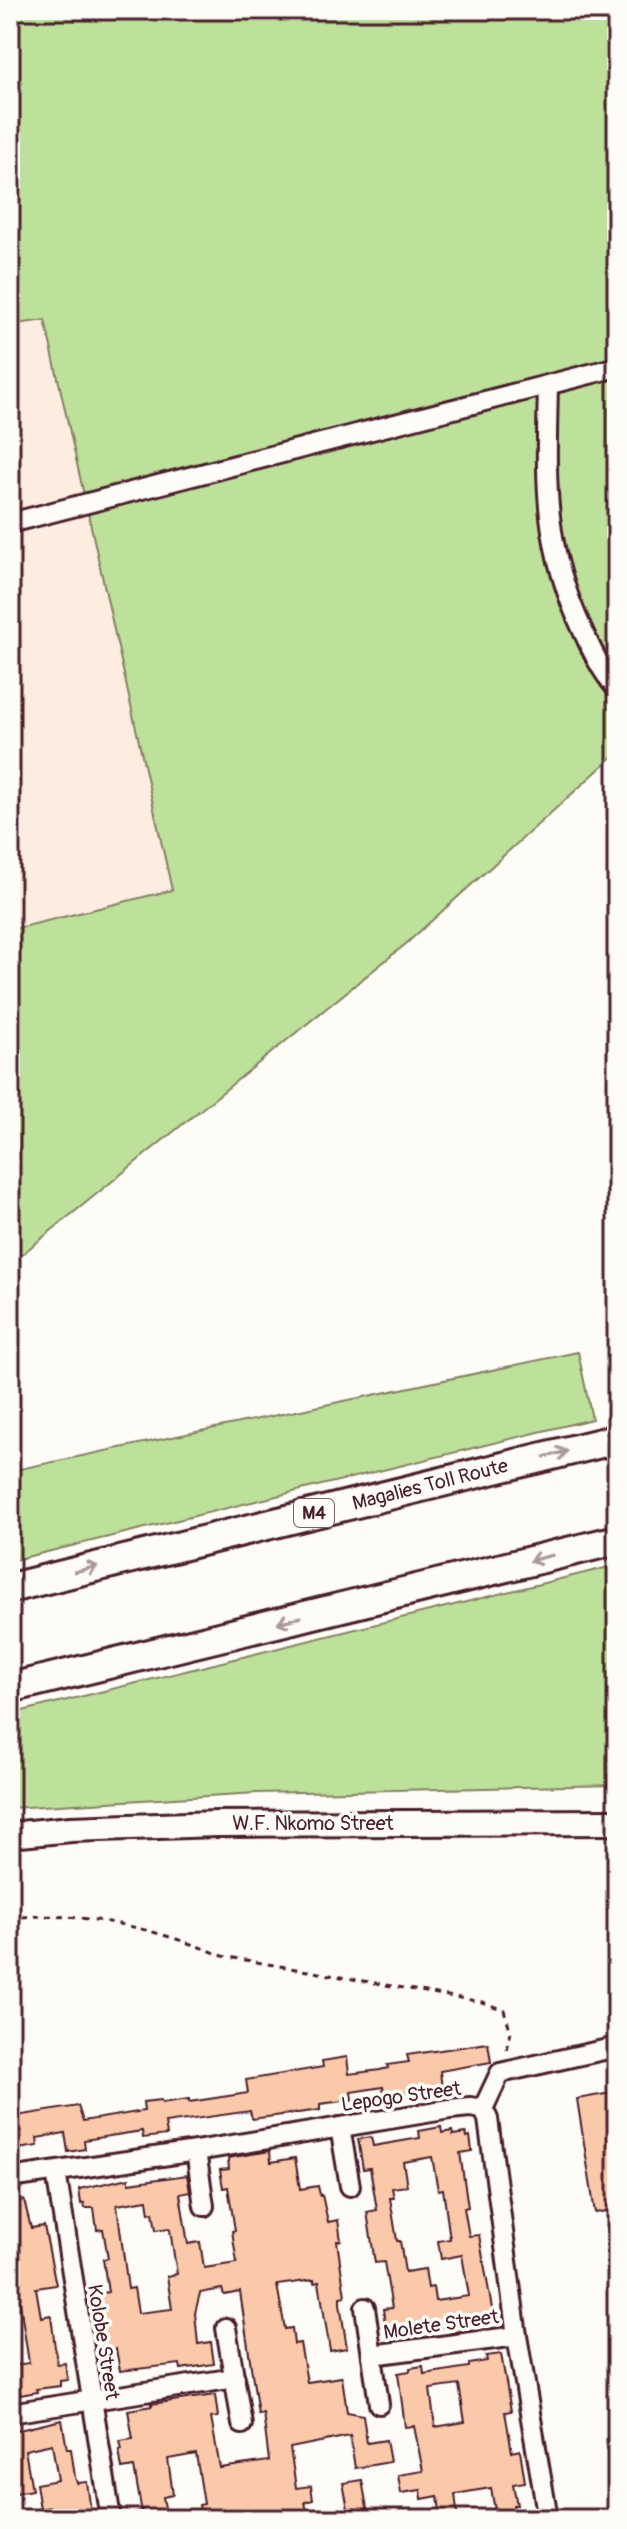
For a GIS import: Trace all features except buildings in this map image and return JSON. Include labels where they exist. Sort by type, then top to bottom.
[{"type":"highway","name":"Magalies Toll Route","points":[[10,1588],[617,1439]]},
{"type":"highway","points":[[10,1688],[617,1540]]},
{"type":"main road","name":"W.F. Nkomo Street","points":[[10,1835],[71,1829],[217,1824],[617,1822]]},
{"type":"street","points":[[10,523],[617,367]]},
{"type":"street","points":[[548,385],[548,511],[557,564],[569,601],[591,649],[617,689]]},
{"type":"street","points":[[483,2109],[500,2073],[617,2047]]},
{"type":"street","name":"Lepogo Street","points":[[10,2178],[450,2109],[483,2109],[488,2119],[517,2336],[548,2519]]},
{"type":"street","points":[[340,2127],[350,2186]]},
{"type":"street","points":[[196,2151],[204,2206]]},
{"type":"street","name":"Kolobe Street","points":[[56,2172],[111,2519]]},
{"type":"street","name":"Molete Street","points":[[365,2308],[379,2404]]},
{"type":"street","points":[[226,2328],[242,2424]]},
{"type":"street","name":"Molete Street","points":[[372,2355],[517,2336]]},
{"type":"street","points":[[10,2413],[235,2378]]},
{"type":"path","points":[[10,1918],[45,1914],[95,1919],[184,1940],[223,1956],[482,2002],[504,2010],[511,2032],[500,2073]]},
{"type":"shaded area","points":[[45,319],[172,890],[10,930],[10,325]]},
{"type":"green space","points":[[10,10],[617,10],[617,753],[407,943],[10,1264],[10,930],[172,890],[45,320],[10,325]]},
{"type":"green space","points":[[578,1352],[592,1419],[10,1561],[10,1471]]},
{"type":"green space","points":[[617,1565],[617,1785],[257,1793],[10,1808],[10,1714]]}]
